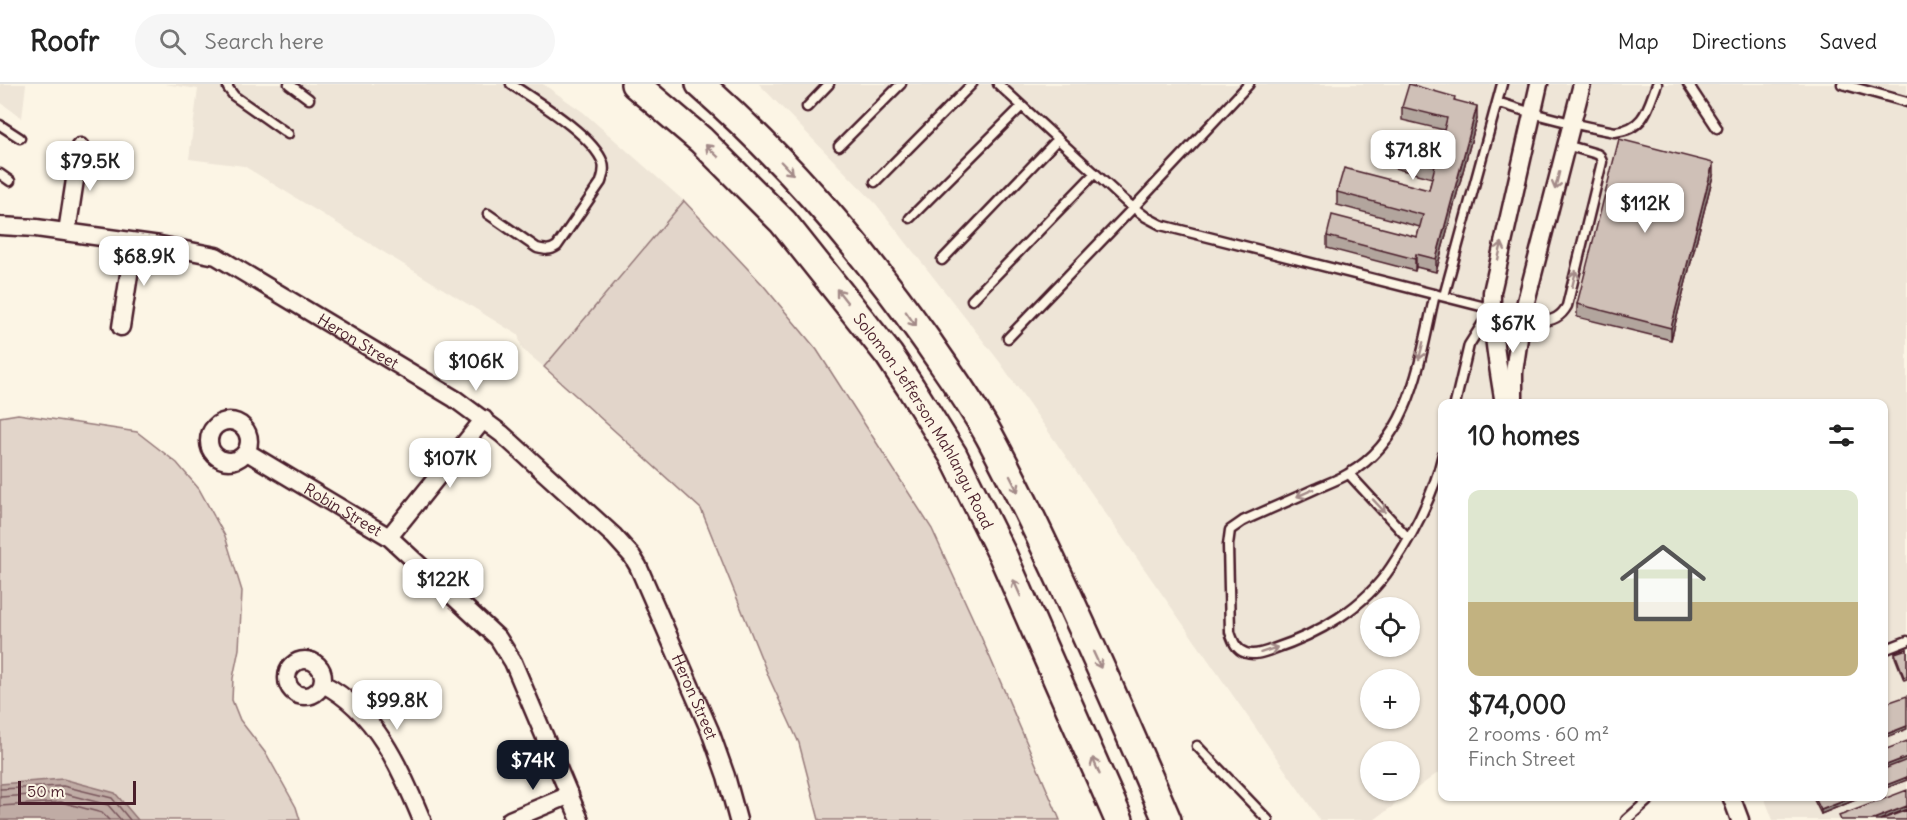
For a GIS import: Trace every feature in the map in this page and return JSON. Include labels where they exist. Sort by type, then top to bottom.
[{"type":"main road","name":"Solomon Jefferson Mahlangu Road","points":[[635,84],[701,140],[783,222],[889,355],[911,388],[953,455],[1003,556],[1119,820]]},
{"type":"main road","points":[[700,84],[790,172],[844,231],[893,292],[944,365],[989,436],[1034,522],[1123,715],[1167,820]]},
{"type":"street","points":[[1503,399],[1492,309],[1496,272],[1539,84]]},
{"type":"street","points":[[1514,399],[1514,372],[1522,317],[1582,84]]},
{"type":"street","points":[[67,232],[80,147]]},
{"type":"street","name":"Heron Street","points":[[0,226],[21,226],[67,232],[205,253],[228,262],[484,419],[614,536],[638,566],[710,731],[738,820]]},
{"type":"street","points":[[121,327],[134,242]]},
{"type":"street","points":[[389,537],[484,419]]},
{"type":"street","name":"Robin Street","points":[[247,452],[389,537],[498,638],[513,662],[580,820]]},
{"type":"street","points":[[323,684],[338,692],[370,722],[398,766],[422,820]]},
{"type":"street","points":[[510,820],[570,795]]},
{"type":"street","points":[[1733,801],[1740,820]]},
{"type":"lane","points":[[228,84],[234,96],[288,134]]},
{"type":"lane","points":[[289,84],[309,99]]},
{"type":"lane","points":[[488,214],[537,248],[553,249],[601,182],[604,172],[597,154],[576,131],[511,84]]},
{"type":"lane","points":[[807,107],[829,84]]},
{"type":"lane","points":[[839,146],[901,84]]},
{"type":"lane","points":[[875,182],[972,84]]},
{"type":"lane","points":[[998,84],[1133,208],[1161,225],[1522,317],[1548,321],[1563,313],[1567,306],[1602,159],[1597,154],[1566,145]]},
{"type":"lane","points":[[1008,338],[1249,84]]},
{"type":"lane","points":[[1438,469],[1427,503],[1408,538],[1384,575],[1366,597],[1338,619],[1307,636],[1258,654],[1246,654],[1234,645],[1230,632],[1228,545],[1230,530],[1243,521],[1349,474],[1368,459],[1386,439],[1403,413],[1410,398],[1502,84]]},
{"type":"lane","points":[[1497,102],[1571,124],[1615,132],[1628,130],[1645,116],[1658,84]]},
{"type":"lane","points":[[1688,84],[1717,128]]},
{"type":"lane","points":[[1842,84],[1907,102]]},
{"type":"lane","points":[[910,218],[1022,106]]},
{"type":"lane","points":[[0,125],[20,138]]},
{"type":"lane","points":[[942,260],[1058,139]]},
{"type":"lane","points":[[0,174],[10,180]]},
{"type":"lane","points":[[972,300],[1095,174]]},
{"type":"lane","points":[[1456,399],[1469,345],[1492,309]]},
{"type":"lane","points":[[1349,474],[1408,538]]},
{"type":"lane","points":[[1888,648],[1907,641]]},
{"type":"lane","points":[[1197,746],[1268,820]]},
{"type":"lane","points":[[1626,820],[1647,801]]},
{"type":"shaded area","points":[[0,84],[26,84],[22,118],[0,102]]},
{"type":"shaded area","points":[[164,84],[543,84],[583,112],[684,201],[544,367],[522,349],[518,335],[244,166],[189,159],[198,89]]},
{"type":"shaded area","points":[[759,84],[1907,84],[1907,820],[1773,820],[1766,801],[1888,801],[1888,399],[1438,399],[1438,773],[1420,786],[1420,741],[1360,741],[1360,801],[1400,801],[1374,820],[1320,820],[999,361],[876,204]]},
{"type":"shaded area","points":[[684,201],[763,285],[817,350],[932,529],[1060,820],[819,820],[799,743],[770,680],[701,509],[544,367]]},
{"type":"shaded area","points":[[18,414],[137,432],[177,463],[199,489],[225,536],[242,591],[239,649],[233,678],[232,700],[240,720],[267,755],[296,807],[300,820],[0,820],[0,417]]},
{"type":"water","points":[[63,779],[115,793],[138,820],[0,820],[0,784]]},
{"type":"building","points":[[1409,84],[1477,106],[1436,259],[1416,254],[1415,259],[1327,236],[1332,215],[1417,237],[1423,215],[1337,192],[1344,168],[1429,190],[1435,166],[1394,155],[1400,132],[1441,142],[1447,118],[1402,107]]},
{"type":"building","points":[[1619,139],[1713,163],[1671,328],[1577,304]]},
{"type":"building","points":[[1907,649],[1907,676],[1904,677],[1895,653]]},
{"type":"building","points":[[1907,696],[1907,726],[1888,733],[1888,703]]},
{"type":"building","points":[[1907,741],[1907,757],[1888,764],[1888,748]]},
{"type":"building","points":[[1907,760],[1907,777],[1888,784],[1888,767]]},
{"type":"building","points":[[1907,790],[1907,806],[1871,820],[1841,820],[1839,816],[1878,801],[1888,801],[1888,797]]},
{"type":"building","points":[[1816,801],[1844,801],[1821,810]]},
{"type":"building","points":[[1907,810],[1907,820],[1880,820]]}]
